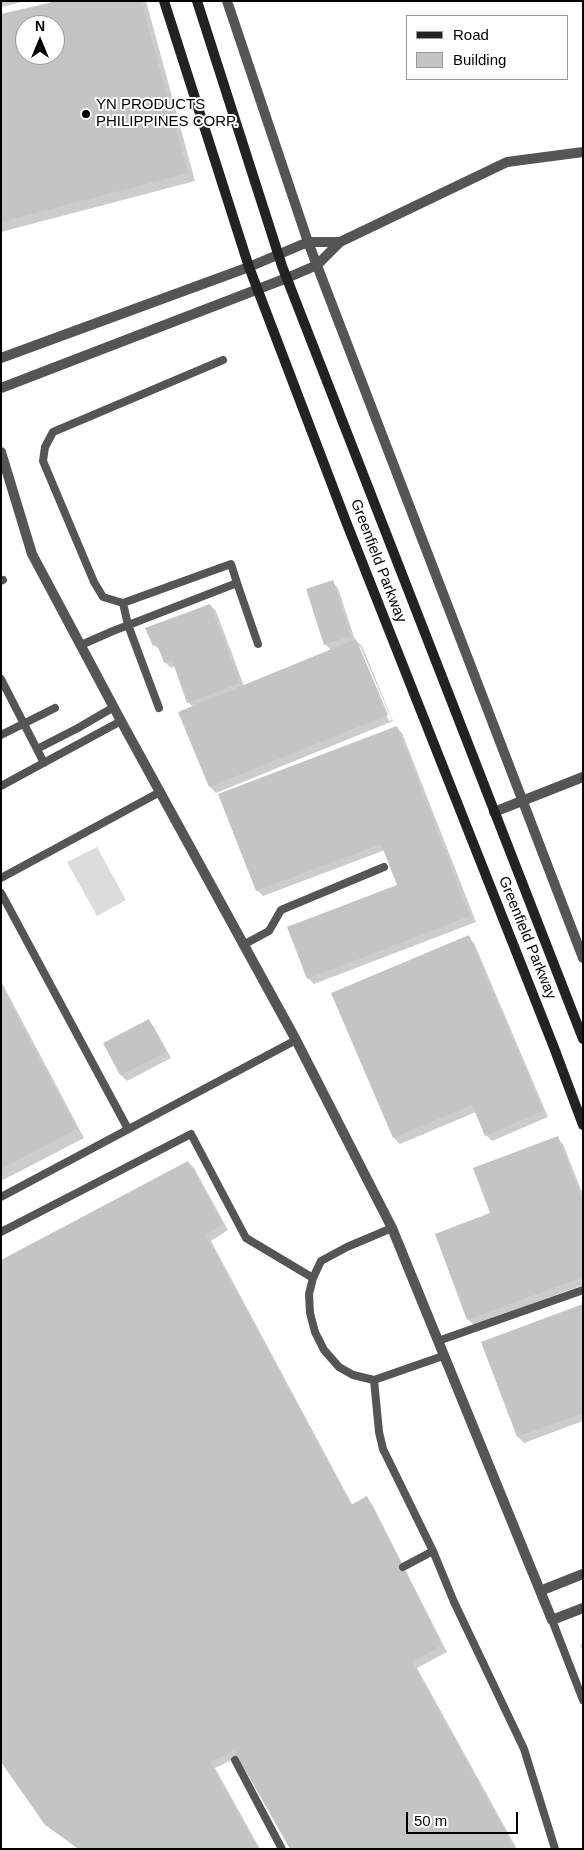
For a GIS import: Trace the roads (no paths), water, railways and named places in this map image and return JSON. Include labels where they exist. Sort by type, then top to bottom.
[{"type":"main road","name":"Greenfield Parkway","points":[[164,1],[249,268],[345,519],[583,1125]]},
{"type":"main road","name":"Greenfield Parkway","points":[[197,1],[287,278],[583,1039]]},
{"type":"street","points":[[227,1],[308,242],[583,958]]},
{"type":"street","points":[[1,388],[258,290],[317,265],[340,242],[507,162],[583,152]]},
{"type":"street","points":[[1,358],[249,268],[308,242],[340,242]]},
{"type":"street","points":[[1,452],[32,554],[121,721],[296,1040],[392,1228],[552,1620],[583,1608]]},
{"type":"street","points":[[494,812],[583,777]]},
{"type":"street","points":[[540,1591],[583,1574]]},
{"type":"lane","points":[[223,360],[53,432],[45,447],[43,461],[94,582],[103,597],[123,603],[231,564],[258,644]]},
{"type":"lane","points":[[81,645],[128,624],[237,583]]},
{"type":"lane","points":[[123,603],[128,624],[159,708]]},
{"type":"lane","points":[[1,679],[44,763]]},
{"type":"lane","points":[[37,749],[114,707]]},
{"type":"lane","points":[[1,735],[55,708]]},
{"type":"lane","points":[[1,786],[121,721]]},
{"type":"lane","points":[[1,878],[160,792]]},
{"type":"lane","points":[[244,945],[269,931],[281,910],[384,866]]},
{"type":"lane","points":[[1,892],[128,1129]]},
{"type":"lane","points":[[1,1197],[296,1040]]},
{"type":"lane","points":[[1,1232],[191,1134],[246,1238],[313,1278]]},
{"type":"lane","points":[[392,1228],[347,1247],[321,1262],[313,1278],[309,1294],[310,1313],[315,1332],[324,1350],[339,1367],[353,1375],[374,1380],[443,1356]]},
{"type":"lane","points":[[438,1341],[583,1290]]},
{"type":"lane","points":[[374,1380],[379,1432],[383,1449],[433,1551],[454,1602],[524,1749],[556,1849]]},
{"type":"lane","points":[[403,1567],[433,1551]]},
{"type":"lane","points":[[552,1620],[583,1700]]},
{"type":"lane","points":[[235,1760],[282,1849]]},
{"type":"place","name":"YN PRODUCTS PHILIPPINES CORP.","points":[[86,114]]}]
